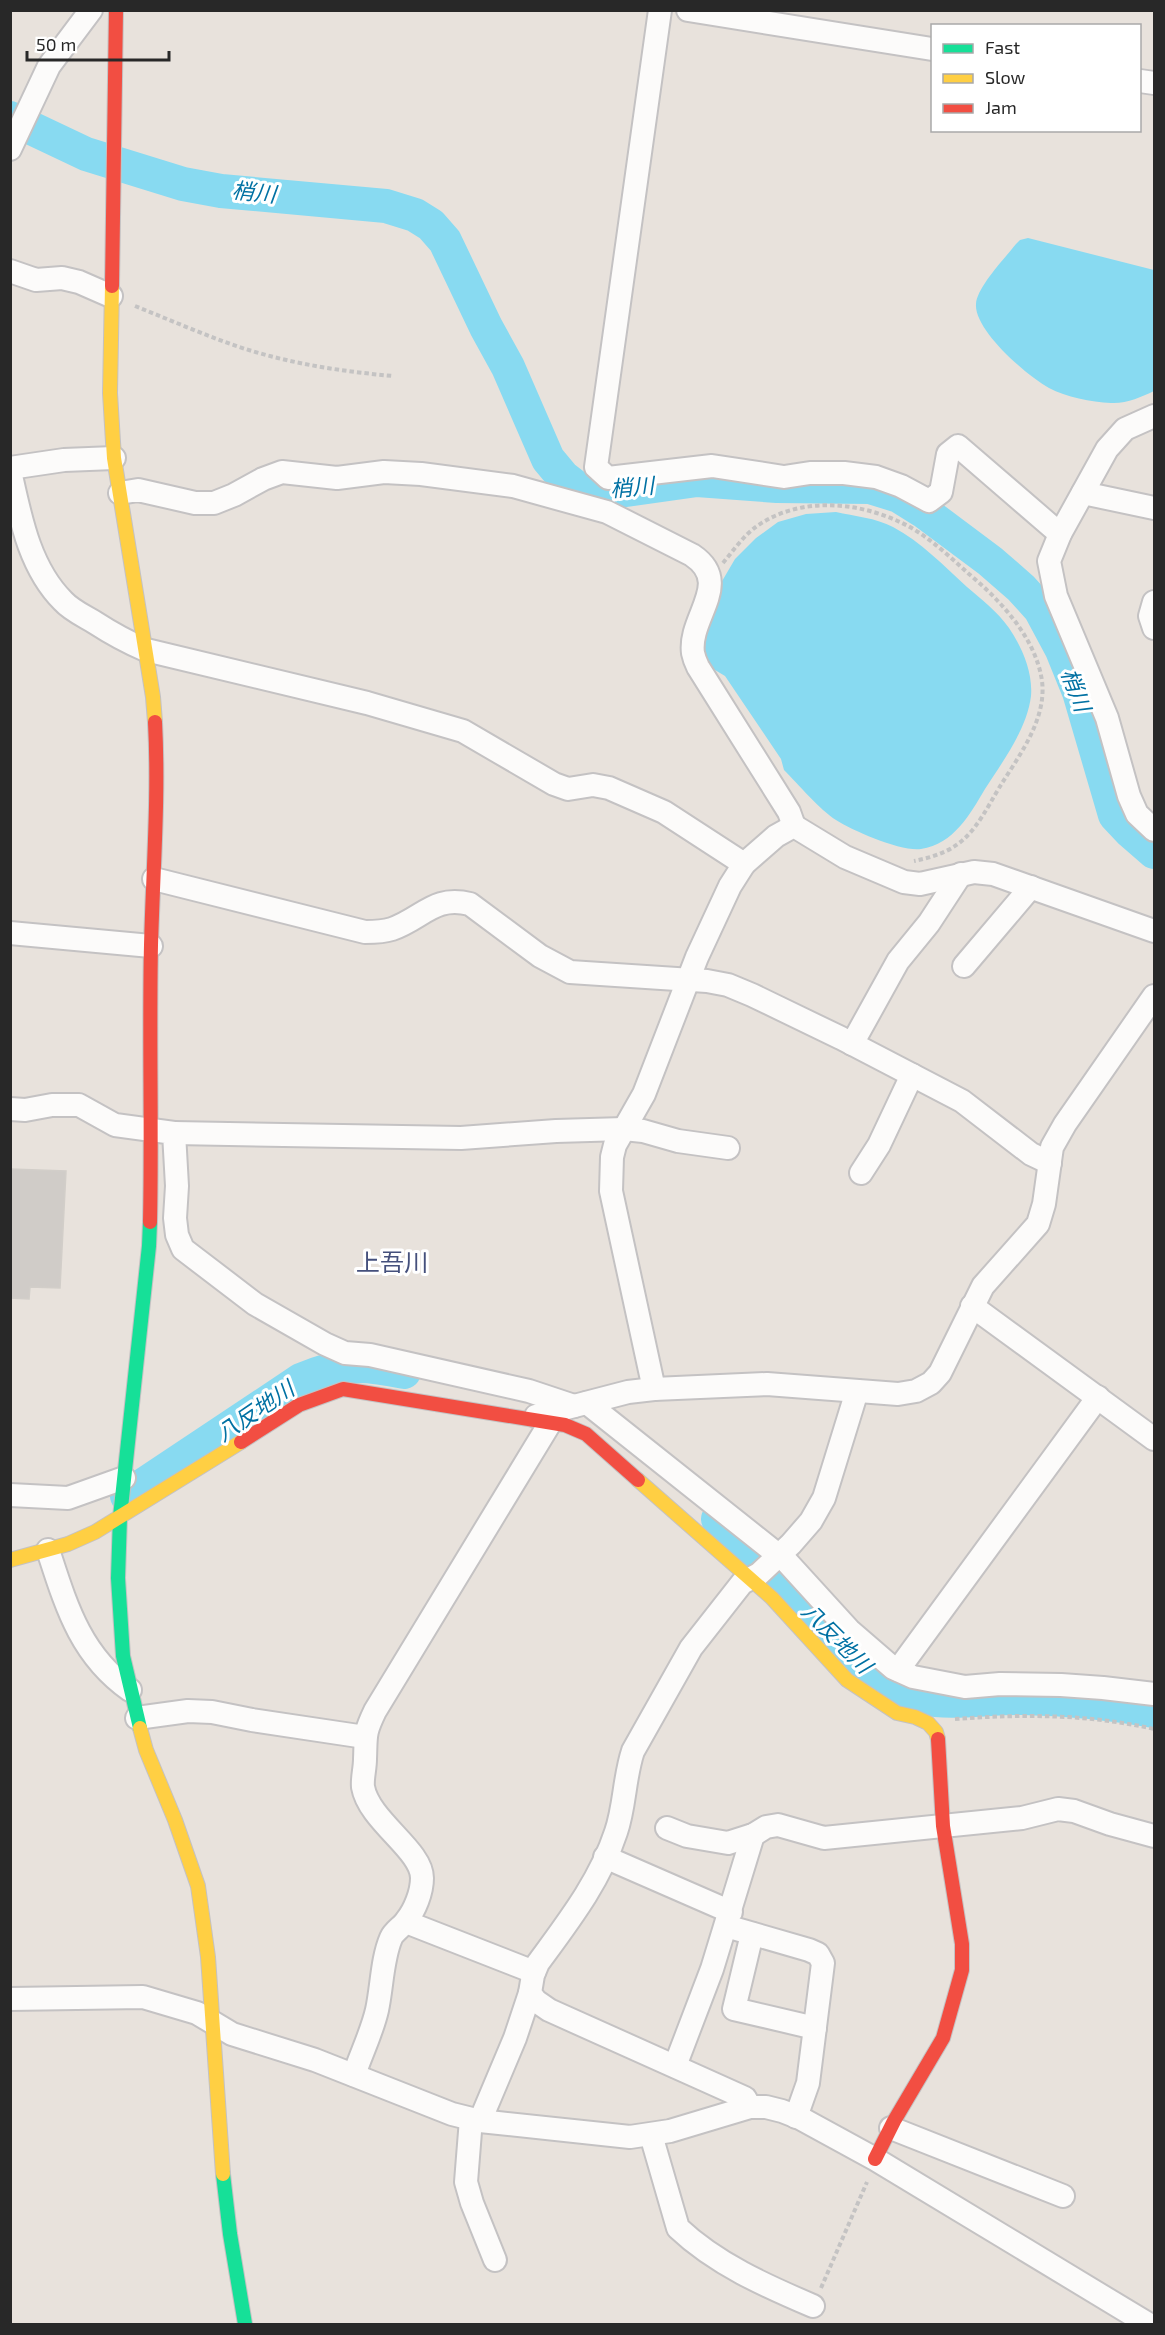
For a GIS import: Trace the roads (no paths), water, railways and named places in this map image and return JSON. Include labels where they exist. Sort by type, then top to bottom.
[{"type":"street","points":[[16,134],[49,66],[91,10]]},
{"type":"street","points":[[116,10],[110,393],[114,458],[153,697],[157,764],[151,946],[163,1132],[120,1517],[119,1615],[123,1656],[146,1750],[175,1820],[198,1886],[208,1957],[219,2139],[230,2234],[246,2325]]},
{"type":"street","points":[[660,10],[596,467],[608,478],[712,465],[784,477],[810,473],[844,473],[876,477],[901,486],[929,501],[941,492],[948,454],[958,446],[1060,534]]},
{"type":"street","points":[[688,10],[931,49]]},
{"type":"street","points":[[10,271],[36,280],[62,278],[79,282],[111,296]]},
{"type":"street","points":[[1155,416],[1125,429],[1107,449],[1060,534],[1049,561],[1056,596],[1107,718],[1129,796],[1137,814],[1155,830]]},
{"type":"street","points":[[114,458],[64,460],[10,469],[20,516],[30,548],[53,590],[65,603],[120,640],[146,650],[367,703],[463,731],[554,784],[568,789],[593,785],[609,788],[664,812],[744,864]]},
{"type":"street","points":[[120,493],[138,490],[185,502],[214,503],[282,472],[337,478],[384,472],[513,486],[607,512],[692,555],[708,570],[709,596],[698,623],[693,653],[698,667],[789,812],[794,826],[845,856],[904,882],[920,884],[974,872],[993,874],[1155,931]]},
{"type":"street","points":[[1083,493],[1155,508]]},
{"type":"street","points":[[1155,602],[1150,616],[1155,628]]},
{"type":"street","points":[[654,1389],[611,1191],[612,1157],[615,1145],[644,1094],[688,979],[730,886],[744,864],[757,851],[794,826]]},
{"type":"street","points":[[852,1044],[898,962],[929,923],[961,874]]},
{"type":"street","points":[[154,879],[364,932],[380,932],[395,928],[430,907],[457,901],[470,904],[540,956],[570,972],[688,979],[728,985],[852,1044],[962,1101],[1031,1154],[1050,1163]]},
{"type":"street","points":[[964,966],[1031,887]]},
{"type":"street","points":[[10,933],[151,946]]},
{"type":"street","points":[[523,1419],[628,1392],[654,1389],[767,1384],[897,1394],[916,1391],[931,1383],[948,1359],[972,1306],[993,1272],[1038,1224],[1044,1204],[1052,1147],[1065,1124],[1155,996]]},
{"type":"street","points":[[861,1173],[879,1145],[912,1075]]},
{"type":"street","points":[[10,1109],[25,1110],[52,1105],[79,1105],[114,1125],[163,1132],[461,1138],[624,1129],[643,1131],[678,1141],[728,1148]]},
{"type":"street","points":[[163,1132],[177,1186],[175,1218],[177,1235],[183,1249],[255,1304],[345,1353],[370,1356],[581,1404],[778,1554],[849,1630],[869,1649],[898,1670],[913,1677],[964,1687],[1000,1684],[1061,1685],[1155,1695]]},
{"type":"street","points":[[972,1306],[1155,1438]]},
{"type":"street","points":[[10,1560],[88,1537],[104,1529],[239,1443],[289,1408],[344,1389],[565,1425],[586,1434],[772,1598],[847,1680],[897,1713],[928,1723],[936,1732],[940,1746],[943,1826],[962,1944],[962,1970],[943,2038],[875,2159]]},
{"type":"street","points":[[495,2260],[466,2182],[475,2120],[514,2038],[538,1963],[590,1889],[616,1833],[627,1767],[633,1751],[691,1648],[742,1583],[759,1574],[791,1544],[818,1511],[856,1391]]},
{"type":"street","points":[[898,1670],[1098,1397]]},
{"type":"street","points":[[354,2075],[376,2013],[387,1948],[393,1935],[406,1922],[417,1901],[422,1880],[421,1870],[410,1852],[378,1816],[368,1800],[363,1782],[364,1737],[375,1711],[550,1423]]},
{"type":"street","points":[[10,1495],[68,1498],[124,1478]]},
{"type":"street","points":[[48,1550],[76,1629],[112,1678],[130,1690]]},
{"type":"street","points":[[137,1718],[188,1711],[212,1712],[364,1737]]},
{"type":"street","points":[[667,1828],[687,1836],[728,1843],[753,1835],[766,1827],[778,1825],[824,1838],[1022,1818],[1058,1809],[1074,1811],[1110,1824],[1155,1836]]},
{"type":"street","points":[[675,2066],[729,1919],[753,1835]]},
{"type":"street","points":[[605,1857],[729,1919],[752,1934],[818,1954],[823,1963],[823,1975],[808,2083],[796,2117]]},
{"type":"street","points":[[406,1922],[532,1982]]},
{"type":"street","points":[[752,1934],[734,2009],[815,2028]]},
{"type":"street","points":[[532,1982],[536,2001],[549,2010],[746,2097],[750,2108]]},
{"type":"street","points":[[10,1999],[143,1997],[197,2013],[232,2034],[315,2060],[475,2120],[630,2137],[651,2135],[750,2108],[766,2107],[796,2117],[875,2159],[1148,2325]]},
{"type":"street","points":[[891,2128],[1064,2196]]},
{"type":"street","points":[[651,2135],[678,2228],[689,2238],[756,2282],[813,2306]]},
{"type":"water","points":[[1028,238],[1154,270],[1154,391],[1133,400],[1117,403],[1087,400],[1063,394],[1039,382],[992,339],[978,315],[976,304],[978,297],[986,281],[1016,244]]},
{"type":"water","points":[[836,512],[886,524],[922,547],[1000,617],[1009,628],[1026,660],[1031,696],[1025,721],[1019,733],[967,818],[952,834],[933,846],[913,849],[890,844],[844,825],[823,810],[784,770],[781,759],[725,676],[710,667],[701,646],[718,588],[735,559],[756,538],[778,522],[806,514]]},
{"type":"waterway","name":"梢川","points":[[10,118],[86,154],[183,184],[221,191],[386,206],[415,215],[431,225],[445,241],[508,367],[548,459],[563,477],[576,487],[590,492],[612,492],[697,480],[777,486],[870,487],[899,496],[923,511],[990,561],[1021,588],[1040,609],[1062,650],[1079,692],[1115,815],[1154,852]]},
{"type":"waterway","name":"八反地川","points":[[127,1496],[301,1380],[328,1370],[352,1366],[404,1372]]},
{"type":"waterway","name":"八反地川","points":[[718,1519],[781,1577],[852,1657],[875,1677],[905,1693],[922,1698],[954,1701],[1004,1698],[1055,1699],[1154,1711]]},
{"type":"district","name":"上吾川","points":[[392,1263]]}]
